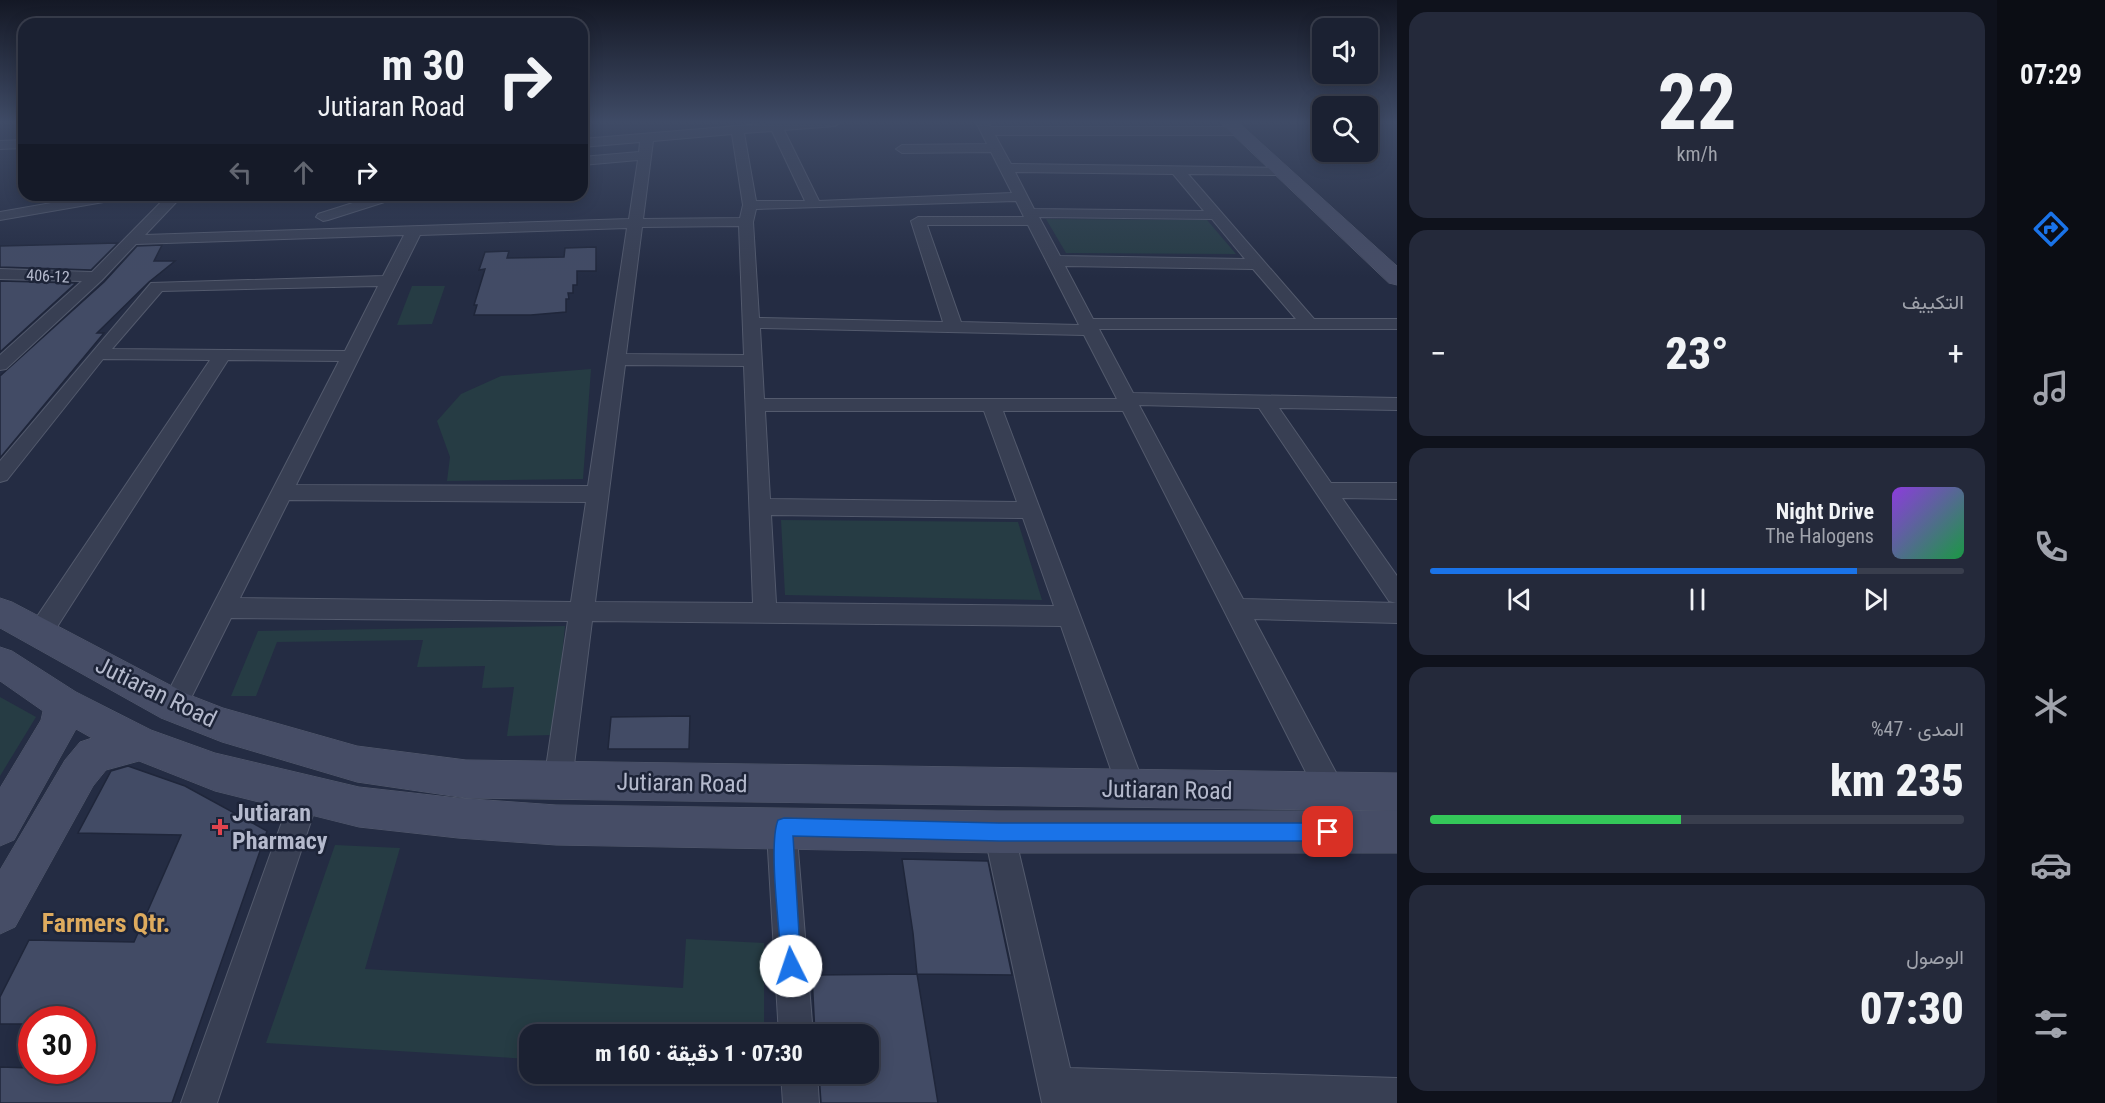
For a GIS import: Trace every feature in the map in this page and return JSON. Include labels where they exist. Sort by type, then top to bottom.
[{"type":"main road","points":[[1284,173],[1397,278]]},
{"type":"main road","name":"Jutiaran Road","points":[[0,612],[174,706],[222,725],[357,764],[466,779],[1397,792]]},
{"type":"main road","name":"Jutiaran Road","points":[[0,662],[63,704],[139,743],[215,772],[359,807],[458,818],[556,825],[999,832],[1397,832]]},
{"type":"main road","points":[[0,826],[59,725],[63,704]]},
{"type":"main road","points":[[0,912],[79,772],[94,755],[139,743]]},
{"type":"main road","points":[[458,818],[466,779]]},
{"type":"main road","points":[[20,792],[69,791]]},
{"type":"street","points":[[558,782],[642,173]]},
{"type":"street","points":[[743,173],[748,213],[765,614]]},
{"type":"street","points":[[799,173],[814,205]]},
{"type":"street","points":[[1008,173],[1331,792]]},
{"type":"street","points":[[1180,173],[1309,324]]},
{"type":"street","points":[[0,216],[86,201]]},
{"type":"street","points":[[0,365],[96,278],[170,201]]},
{"type":"street","points":[[307,234],[335,201]]},
{"type":"street","points":[[323,217],[373,201]]},
{"type":"street","points":[[133,240],[635,223],[814,205],[1215,214]]},
{"type":"street","points":[[954,328],[918,221],[1027,210]]},
{"type":"street","points":[[174,706],[414,231]]},
{"type":"street","points":[[1054,261],[1258,264]]},
{"type":"street","name":"406-12","points":[[0,274],[96,278]]},
{"type":"street","points":[[0,474],[98,354],[158,286],[388,281]]},
{"type":"street","points":[[751,323],[954,328],[1397,324]]},
{"type":"street","points":[[98,354],[350,356]]},
{"type":"street","points":[[39,634],[222,356]]},
{"type":"street","points":[[616,359],[753,361]]},
{"type":"street","points":[[755,405],[992,406],[1128,402],[1397,404]]},
{"type":"street","points":[[1265,402],[1397,594]]},
{"type":"street","points":[[992,406],[1132,790]]},
{"type":"street","points":[[1326,490],[1397,491]]},
{"type":"street","points":[[281,492],[598,494]]},
{"type":"street","points":[[760,507],[1031,510]]},
{"type":"street","points":[[223,608],[1070,616]]},
{"type":"street","points":[[1236,609],[1397,613]]},
{"type":"street","points":[[199,1103],[306,795]]},
{"type":"street","points":[[784,827],[783,850],[795,1024]]},
{"type":"street","points":[[999,832],[1058,1094],[1397,1096]]},
{"type":"street","points":[[800,1084],[801,1103]]},
{"type":"shaded area","points":[[1046,219],[1207,220],[1236,254],[1066,253]]},
{"type":"shaded area","points":[[412,286],[445,286],[432,324],[397,325]]},
{"type":"shaded area","points":[[591,369],[583,479],[447,481],[450,457],[437,421],[461,394],[501,376]]},
{"type":"shaded area","points":[[781,520],[1018,522],[1042,600],[785,595]]},
{"type":"shaded area","points":[[565,626],[554,735],[507,736],[514,687],[482,688],[485,666],[417,667],[423,640],[277,642],[256,696],[231,696],[258,631]]},
{"type":"shaded area","points":[[0,697],[36,717],[0,776]]},
{"type":"shaded area","points":[[335,845],[400,848],[365,969],[683,988],[686,939],[764,943],[764,1024],[519,1024],[519,1058],[266,1043]]},
{"type":"building","points":[[118,243],[91,270],[0,267],[0,246]]},
{"type":"building","points":[[162,245],[154,261],[175,261],[149,282],[97,333],[104,333],[0,458],[0,376],[104,282],[137,246]]},
{"type":"building","points":[[596,247],[596,271],[577,271],[577,285],[573,285],[573,293],[568,293],[566,312],[531,315],[474,315],[477,305],[474,305],[485,269],[479,270],[485,252],[509,251],[507,258],[564,257],[565,248]]},
{"type":"building","points":[[0,281],[76,283],[0,352]]},
{"type":"building","points":[[690,716],[689,749],[608,749],[611,717]]},
{"type":"building","points":[[128,766],[185,786],[267,831],[172,1103],[0,1103],[0,1067],[18,1068],[18,1084],[96,1084],[96,1006],[18,1006],[18,1024],[0,1024],[0,997],[29,940],[134,942],[181,835],[78,833],[111,771]]},
{"type":"building","points":[[902,859],[988,861],[1012,975],[917,974]]},
{"type":"building","points":[[917,974],[938,1103],[821,1103],[820,1084],[879,1084],[879,1024],[814,1024],[812,975]]},
{"type":"place","name":"Jutiaran Pharmacy","points":[[220,827]]},
{"type":"district","name":"Farmers Qtr.","points":[[106,923]]},
{"type":"route","points":[[791,966],[783,850],[784,827],[999,832],[1328,832]]}]
